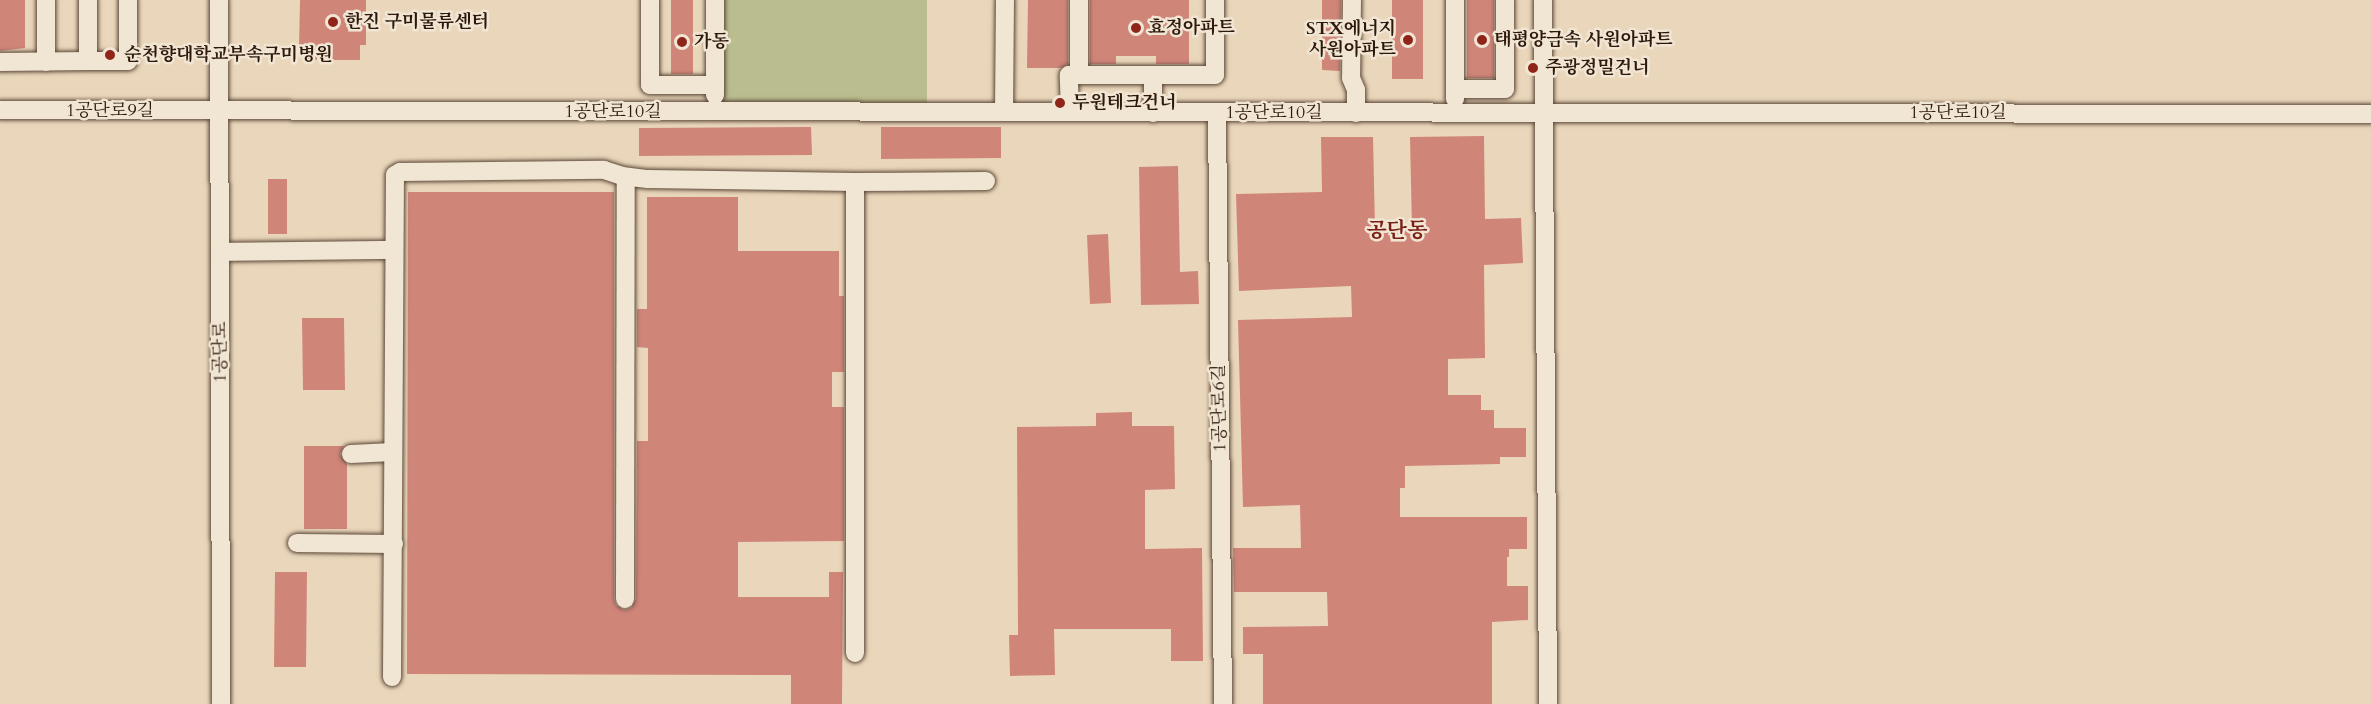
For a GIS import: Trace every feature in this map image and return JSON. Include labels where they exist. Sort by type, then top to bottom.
[{"type":"street","points":[[46,0],[46,62]]},
{"type":"street","points":[[88,0],[88,61]]},
{"type":"street","points":[[0,62],[128,61],[128,0]]},
{"type":"street","name":"1공단로","points":[[219,0],[221,704]]},
{"type":"street","points":[[650,0],[650,85],[715,94],[715,0]]},
{"type":"street","points":[[1004,112],[1005,0]]},
{"type":"street","points":[[1079,0],[1079,75]]},
{"type":"street","points":[[1070,112],[1070,75],[1215,75],[1215,0]]},
{"type":"street","points":[[1352,0],[1351,78],[1356,90],[1356,113]]},
{"type":"street","points":[[1455,0],[1455,113]]},
{"type":"street","points":[[1455,90],[1505,89],[1505,0]]},
{"type":"street","points":[[1543,0],[1548,704]]},
{"type":"street","points":[[1153,75],[1153,113]]},
{"type":"street","name":"1공단로9길","points":[[0,110],[221,111]]},
{"type":"street","name":"1공단로10길","points":[[221,111],[2371,114]]},
{"type":"street","name":"1공단로6길","points":[[1217,113],[1223,704]]},
{"type":"street","points":[[392,677],[393,179],[400,172],[604,170],[626,177],[855,182],[986,181]]},
{"type":"street","points":[[625,599],[626,177]]},
{"type":"street","points":[[855,182],[855,653]]},
{"type":"street","points":[[221,252],[393,250]]},
{"type":"street","points":[[351,454],[393,452]]},
{"type":"street","points":[[297,543],[394,544]]},
{"type":"green space","points":[[723,0],[927,0],[927,103],[723,103]]},
{"type":"building","points":[[0,0],[25,0],[25,48],[0,51]]},
{"type":"building","name":"한진 구미물류센터","points":[[300,0],[366,0],[366,45],[360,45],[360,60],[304,60],[304,49],[299,49]]},
{"type":"building","name":"가동","points":[[671,0],[693,0],[693,74],[671,74]]},
{"type":"building","points":[[1028,0],[1068,0],[1068,64],[1061,68],[1027,68]]},
{"type":"building","name":"효정아파트","points":[[1090,0],[1189,0],[1189,64],[1156,64],[1156,56],[1116,56],[1116,64],[1090,64]]},
{"type":"building","points":[[1322,0],[1341,0],[1340,71],[1322,70]]},
{"type":"building","name":"STX에너지 사원아파트","points":[[1392,0],[1423,0],[1423,79],[1392,79]]},
{"type":"building","name":"태평양금속 사원아파트","points":[[1467,0],[1494,0],[1494,78],[1467,78]]},
{"type":"building","points":[[811,127],[812,155],[639,156],[639,128]]},
{"type":"building","points":[[881,127],[1001,127],[1001,158],[881,159]]},
{"type":"building","points":[[1484,136],[1485,219],[1521,218],[1523,263],[1484,265],[1485,358],[1448,359],[1448,395],[1481,395],[1481,410],[1494,410],[1494,428],[1526,428],[1526,457],[1500,457],[1500,464],[1405,466],[1405,488],[1400,488],[1400,517],[1527,517],[1527,549],[1509,549],[1507,586],[1528,586],[1528,620],[1492,622],[1492,704],[1263,704],[1263,654],[1243,654],[1243,627],[1328,626],[1327,592],[1234,592],[1233,548],[1301,548],[1300,505],[1243,507],[1238,320],[1352,317],[1351,286],[1239,291],[1236,194],[1322,192],[1321,137],[1373,137],[1375,229],[1412,228],[1410,137]]},
{"type":"building","points":[[1178,166],[1180,272],[1198,271],[1199,304],[1141,305],[1139,167]]},
{"type":"building","points":[[268,179],[287,179],[287,234],[268,234]]},
{"type":"building","points":[[408,192],[614,192],[614,599],[616,605],[624,610],[631,608],[636,599],[637,441],[648,441],[648,348],[637,347],[637,309],[647,309],[647,197],[738,197],[738,251],[839,251],[839,296],[844,296],[844,372],[832,372],[832,407],[844,407],[844,541],[738,542],[738,597],[829,597],[829,572],[843,572],[842,704],[791,704],[791,675],[407,674]]},
{"type":"building","points":[[1108,234],[1111,303],[1090,304],[1087,235]]},
{"type":"building","points":[[302,318],[344,318],[345,390],[303,390]]},
{"type":"building","points":[[1132,412],[1132,426],[1174,426],[1175,489],[1145,490],[1145,549],[1202,548],[1203,661],[1171,661],[1171,629],[1054,629],[1055,675],[1010,676],[1009,635],[1018,635],[1017,427],[1096,426],[1096,413]]},
{"type":"building","points":[[304,446],[344,446],[340,454],[347,464],[347,529],[304,529]]},
{"type":"building","points":[[275,572],[307,572],[306,667],[274,667]]},
{"type":"place","name":"한진 구미물류센터","points":[[333,22]]},
{"type":"place","name":"효정아파트","points":[[1136,28]]},
{"type":"place","name":"STX에너지 사원아파트","points":[[1408,40]]},
{"type":"place","name":"태평양금속 사원아파트","points":[[1482,40]]},
{"type":"place","name":"가동","points":[[682,42]]},
{"type":"place","name":"순천향대학교부속구미병원","points":[[110,55]]},
{"type":"place","name":"주광정밀건너","points":[[1533,68]]},
{"type":"place","name":"두원테크건너","points":[[1060,103]]},
{"type":"district","name":"공단동","points":[[1397,231]]}]
